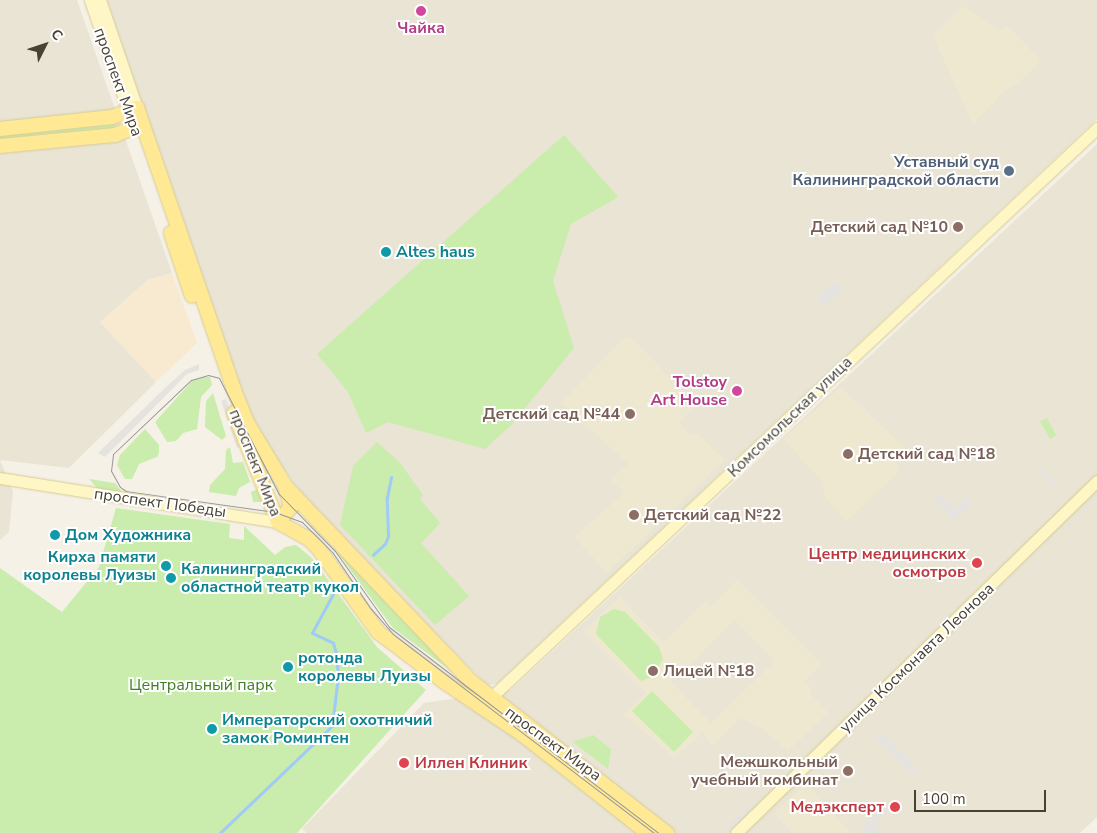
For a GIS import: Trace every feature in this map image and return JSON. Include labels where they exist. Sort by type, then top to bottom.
[{"type":"main road","name":"проспект Мира","points":[[90,0],[133,106]]},
{"type":"main road","name":"проспект Мира","points":[[100,0],[138,126],[222,381],[278,522],[309,539],[318,548],[378,632],[442,681],[486,701],[606,782],[667,833]]},
{"type":"main road","points":[[0,129],[112,117],[133,106]]},
{"type":"main road","name":"проспект Мира","points":[[138,126],[248,424],[286,487],[486,701],[648,833]]},
{"type":"main road","points":[[0,146],[115,134],[138,126]]},
{"type":"main road","name":"Комсомольская улица","points":[[486,701],[1097,128]]},
{"type":"main road","name":"проспект Победы","points":[[0,478],[278,522]]},
{"type":"main road","name":"улица Космонавта Леонова","points":[[736,833],[1097,481]]},
{"type":"main road","points":[[278,522],[291,507],[286,487]]},
{"type":"shaded area","points":[[0,0],[77,0],[172,273],[148,280],[100,322],[156,382],[69,468],[0,460]]},
{"type":"shaded area","points":[[107,0],[1097,0],[1097,119],[497,684],[487,685],[314,512],[261,436],[230,370]]},
{"type":"shaded area","points":[[963,6],[1001,30],[1008,26],[1041,61],[1018,83],[1006,89],[973,124],[933,36]]},
{"type":"shaded area","points":[[1097,144],[1097,817],[1080,833],[307,833],[302,829],[424,703],[511,690]]},
{"type":"shaded area","points":[[172,273],[197,343],[156,382],[100,322],[148,280]]},
{"type":"shaded area","points":[[836,281],[843,289],[824,306],[817,298]]},
{"type":"shaded area","points":[[626,336],[634,340],[696,406],[678,422],[689,434],[698,434],[725,460],[607,573],[574,537],[624,493],[611,479],[629,464],[561,403]]},
{"type":"shaded area","points":[[199,364],[199,370],[187,374],[105,457],[98,453],[185,370]]},
{"type":"shaded area","name":"Детский сад №18","points":[[841,387],[905,448],[895,460],[900,470],[847,521],[824,496],[822,481],[783,439]]},
{"type":"shaded area","points":[[226,399],[242,446],[237,448],[221,401]]},
{"type":"shaded area","points":[[0,460],[13,492],[9,532],[0,540]]},
{"type":"shaded area","points":[[1042,468],[1058,486],[1055,488],[1039,470]]},
{"type":"shaded area","points":[[940,494],[954,509],[967,497],[972,502],[953,520],[934,499]]},
{"type":"shaded area","name":"Лицей №18","points":[[737,580],[822,665],[805,681],[811,688],[811,694],[828,713],[788,751],[760,727],[740,718],[713,746],[703,733],[674,757],[624,715],[646,693],[584,631],[620,597],[664,642],[705,601],[712,606]],"holes":[[[735,620],[775,661],[711,723],[671,682]]]},
{"type":"shaded area","points":[[472,709],[515,736],[511,740]]},
{"type":"shaded area","points":[[879,731],[917,768],[912,774],[874,736]]},
{"type":"shaded area","points":[[806,783],[851,833],[793,833],[774,813]]},
{"type":"shaded area","points":[[753,803],[757,807],[730,833],[726,828]]},
{"type":"shaded area","points":[[887,804],[890,808],[875,824],[882,833],[866,833],[861,827]]},
{"type":"green space","points":[[114,119],[117,131],[0,145],[0,133]]},
{"type":"green space","points":[[564,135],[618,197],[571,224],[553,281],[574,348],[511,425],[485,449],[388,422],[366,433],[348,392],[317,354]]},
{"type":"green space","points":[[202,377],[210,377],[212,385],[201,397],[197,429],[183,433],[176,441],[167,442],[155,422],[192,381]]},
{"type":"green space","points":[[213,393],[226,436],[222,440],[205,427],[206,401]]},
{"type":"green space","points":[[1047,418],[1056,435],[1050,439],[1040,421]]},
{"type":"green space","points":[[145,429],[159,445],[159,453],[157,457],[139,464],[132,479],[125,479],[117,465],[120,455]]},
{"type":"green space","points":[[377,442],[400,463],[423,495],[420,499],[440,523],[421,543],[469,596],[435,625],[340,525],[353,466]]},
{"type":"green space","points":[[230,447],[233,463],[243,462],[250,482],[239,488],[236,496],[209,492],[210,485],[225,469],[226,450]]},
{"type":"green space","points":[[89,479],[115,483],[122,492],[98,489]]},
{"type":"green space","points":[[260,488],[265,502],[253,502],[251,492]]},
{"type":"green space","name":"Центральный парк","points":[[116,508],[230,524],[229,538],[244,540],[244,526],[275,555],[285,547],[296,545],[312,558],[377,647],[426,690],[297,833],[0,833],[0,568],[62,612],[99,567]]},
{"type":"green space","points":[[340,550],[388,605],[466,682],[393,628],[337,552]]},
{"type":"green space","points":[[614,609],[625,612],[659,647],[663,659],[652,677],[641,681],[596,634],[600,617]]},
{"type":"green space","points":[[652,691],[693,732],[674,752],[632,711]]},
{"type":"green space","points":[[593,735],[611,749],[608,769],[573,742]]},
{"type":"waterway","points":[[373,555],[385,544],[388,536],[387,498],[391,477]]},
{"type":"waterway","points":[[220,833],[332,726],[338,676],[336,654],[333,643],[312,633],[333,594]]},
{"type":"tram line","points":[[654,833],[393,634],[371,609],[333,553],[302,522],[275,512],[126,491],[120,487],[111,471],[113,454],[191,380],[208,375],[219,378],[279,494],[335,551],[389,627],[658,833]]},
{"type":"place","name":"Чайка","points":[[421,11]]},
{"type":"place","name":"Уставный суд Калининградской области","points":[[1009,171]]},
{"type":"place","name":"Детский сад №10","points":[[958,227]]},
{"type":"place","name":"Altes haus","points":[[386,252]]},
{"type":"place","name":"Tolstoy Art House","points":[[737,391]]},
{"type":"place","name":"Детский сад №44","points":[[630,414]]},
{"type":"place","name":"Детский сад №18","points":[[848,454]]},
{"type":"place","name":"Детский сад №22","points":[[634,515]]},
{"type":"place","name":"Дом Художника","points":[[55,535]]},
{"type":"place","name":"Центр медицинских осмотров","points":[[977,563]]},
{"type":"place","name":"Кирха памяти королевы Луизы","points":[[166,566]]},
{"type":"place","name":"Калининградский областной театр кукол","points":[[171,578]]},
{"type":"place","name":"ротонда королевы Луизы","points":[[288,667]]},
{"type":"place","name":"Лицей №18","points":[[653,671]]},
{"type":"place","name":"Императорский охотничий замок Роминтен","points":[[212,729]]},
{"type":"place","name":"Иллен Клиник","points":[[404,763]]},
{"type":"place","name":"Межшкольный учебный комбинат","points":[[848,771]]},
{"type":"place","name":"Медэксперт","points":[[895,807]]}]
